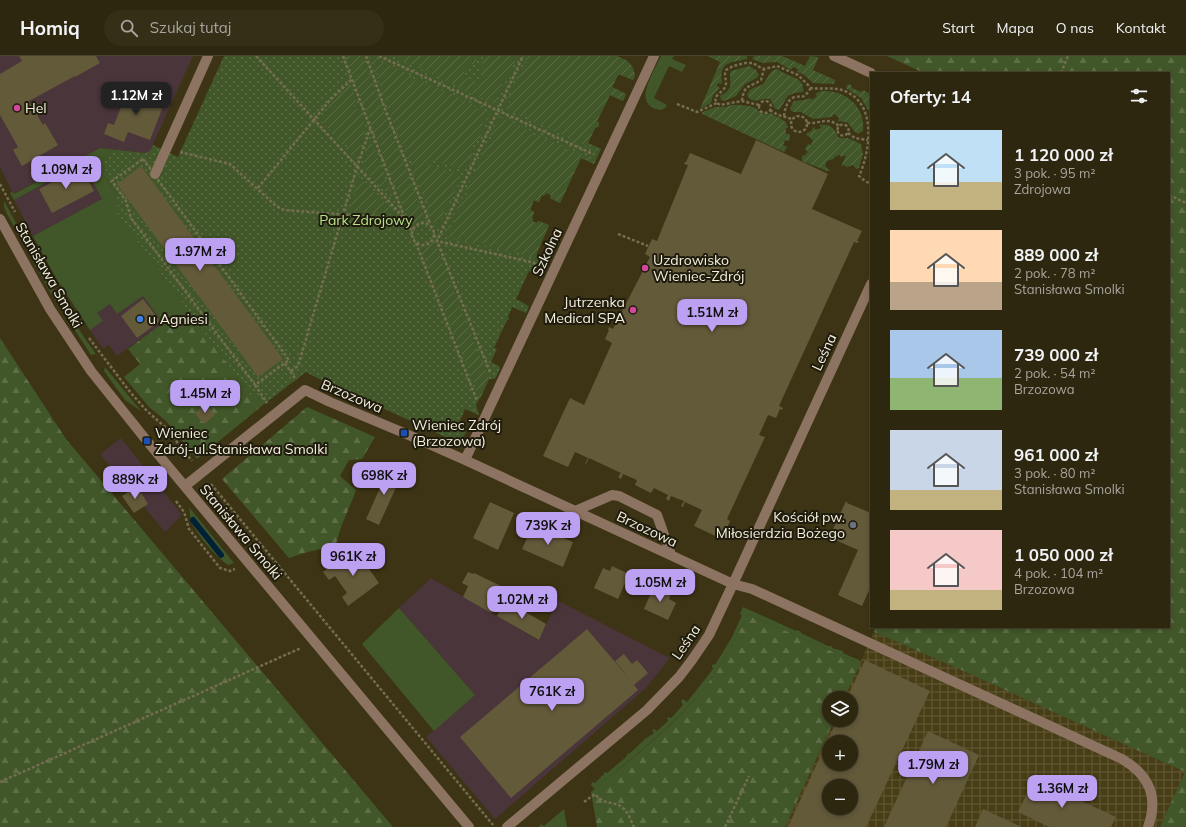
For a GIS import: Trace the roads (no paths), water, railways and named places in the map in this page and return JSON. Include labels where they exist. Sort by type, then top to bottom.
[{"type":"street","points":[[155,174],[208,56]]},
{"type":"street","name":"Szkolna","points":[[464,460],[654,56]]},
{"type":"street","points":[[834,56],[870,73]]},
{"type":"street","name":"Stanisława Smolki","points":[[0,219],[50,310],[89,368],[147,441],[469,827]]},
{"type":"street","name":"Leśna","points":[[507,827],[647,710],[664,694],[692,660],[709,635],[870,286]]},
{"type":"street","name":"Brzozowa","points":[[185,486],[305,390],[464,460],[733,584],[752,589],[1122,759],[1133,766],[1146,780],[1152,795],[1152,817],[1148,827]]},
{"type":"street","points":[[575,511],[612,495],[619,496],[657,516],[670,555]]},
{"type":"waterway","points":[[193,520],[221,555]]},
{"type":"place","name":"Hel","points":[[17,108]]},
{"type":"place","name":"Uzdrowisko Wieniec-Zdrój","points":[[645,268]]},
{"type":"place","name":"Jutrzenka Medical SPA","points":[[633,310]]},
{"type":"place","name":"u Agniesi","points":[[140,319]]},
{"type":"place","name":"Wieniec Zdrój (Brzozowa)","points":[[404,433]]},
{"type":"place","name":"Wieniec Zdrój-ul.Stanisława Smolki","points":[[147,441]]},
{"type":"place","name":"Kościół pw. Miłosierdzia Bożego","points":[[853,525]]},
{"type":"park label","name":"Park Zdrojowy","points":[[366,220]]}]
